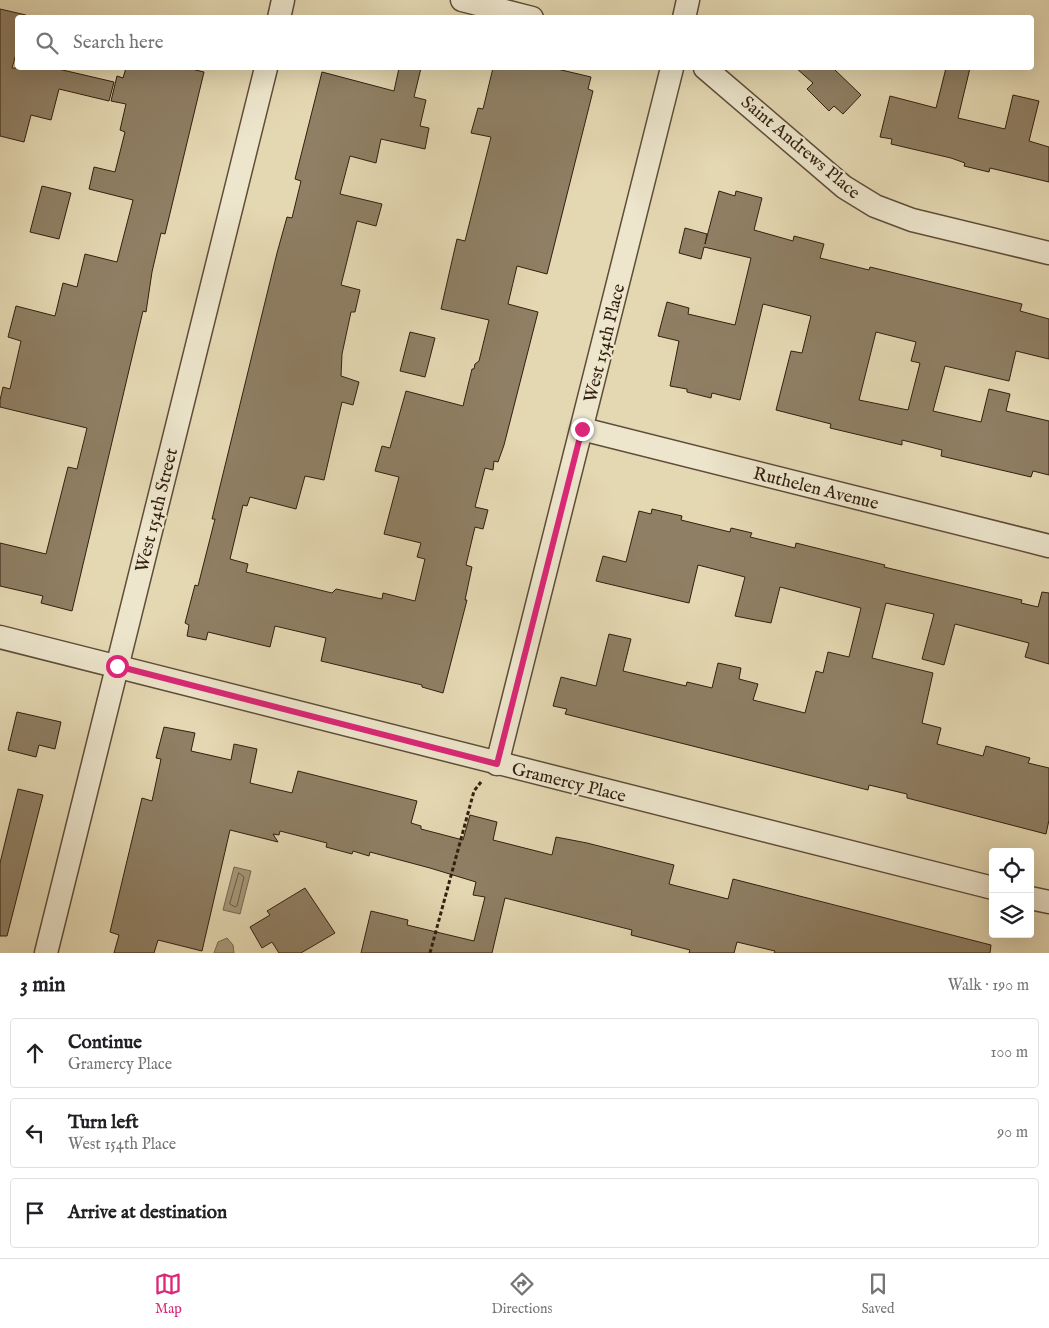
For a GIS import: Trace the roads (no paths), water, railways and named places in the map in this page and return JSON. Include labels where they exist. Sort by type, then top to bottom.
[{"type":"street","points":[[280,15],[283,0]]},
{"type":"street","points":[[462,0],[520,15]]},
{"type":"street","points":[[685,15],[688,0]]},
{"type":"street","name":"West 154th Street","points":[[46,953],[266,70]]},
{"type":"street","name":"West 154th Place","points":[[497,764],[672,70]]},
{"type":"street","name":"Saint Andrews Place","points":[[707,70],[844,187],[874,206],[912,220],[1049,253]]},
{"type":"street","name":"Ruthelen Avenue","points":[[582,429],[1049,546]]},
{"type":"street","name":"Gramercy Place","points":[[0,637],[989,887]]},
{"type":"street","points":[[1034,899],[1049,902]]},
{"type":"water","points":[[234,867],[251,871],[240,914],[223,910]]},
{"type":"water","points":[[227,938],[233,945],[234,953],[214,953],[218,942]]}]
